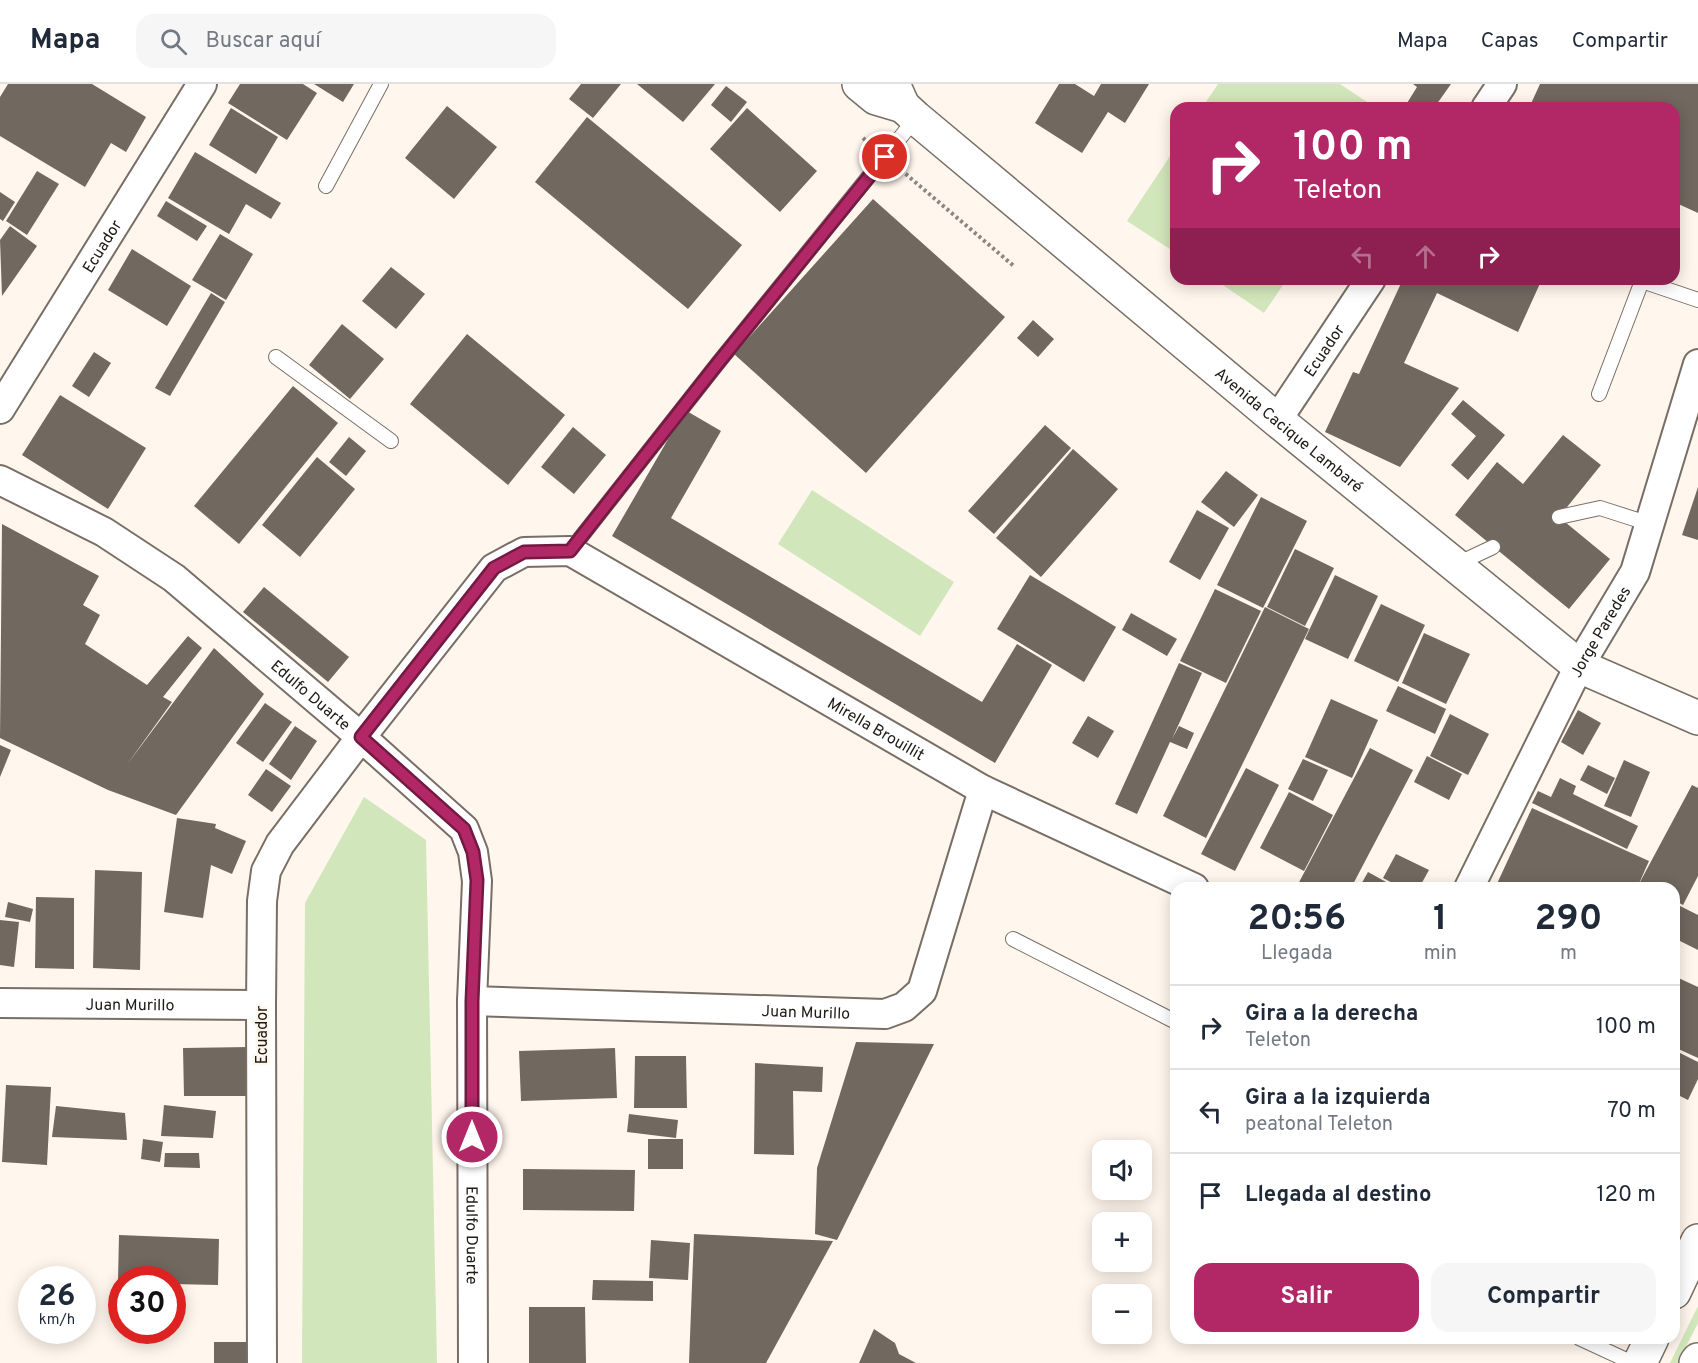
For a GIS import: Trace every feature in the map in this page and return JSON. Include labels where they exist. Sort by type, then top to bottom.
[{"type":"main road","name":"Avenida Cacique Lambaré","points":[[859,84],[876,98],[904,103],[1276,420],[1579,666],[1698,718]]},
{"type":"main road","points":[[1680,1279],[1698,1241]]},
{"type":"main road","points":[[1640,1363],[1649,1344]]},
{"type":"street","name":"Ecuador","points":[[0,409],[202,84]]},
{"type":"street","points":[[1490,102],[1502,84]]},
{"type":"street","name":"Ecuador","points":[[1276,420],[1367,285]]},
{"type":"street","name":"Jorge Paredes","points":[[1472,882],[1579,666],[1635,572],[1698,364]]},
{"type":"street","name":"Edulfo Duarte","points":[[0,480],[104,532],[174,578],[361,737],[464,829],[473,852],[477,880],[472,1001],[473,1363]]},
{"type":"street","name":"Ecuador","points":[[262,1363],[261,1005],[262,901],[266,871],[280,844],[494,568],[524,552],[570,551]]},
{"type":"street","name":"Mirella Brouillit","points":[[570,551],[982,789],[1181,882]]},
{"type":"street","name":"Juan Murillo","points":[[472,1001],[885,1014],[904,1007],[922,991],[982,789]]},
{"type":"street","name":"Juan Murillo","points":[[0,1003],[261,1005]]},
{"type":"lane","points":[[326,186],[381,84]]},
{"type":"lane","points":[[570,551],[718,363],[885,157],[904,103]]},
{"type":"lane","points":[[1599,394],[1640,285]]},
{"type":"lane","points":[[1656,285],[1698,300]]},
{"type":"lane","points":[[276,357],[391,441]]},
{"type":"lane","points":[[1558,517],[1600,508],[1650,524]]},
{"type":"lane","points":[[1456,565],[1493,547]]},
{"type":"lane","points":[[1013,939],[1170,1019]]},
{"type":"lane","points":[[1592,1344],[1632,1363]]},
{"type":"path","points":[[863,138],[1015,267]]},
{"type":"green space","points":[[1218,84],[1340,84],[1367,102],[1206,102]]},
{"type":"green space","points":[[1170,156],[1170,249],[1127,221]]},
{"type":"green space","points":[[1223,285],[1283,285],[1264,313]]},
{"type":"green space","points":[[812,490],[954,582],[920,636],[778,544]]},
{"type":"green space","points":[[364,797],[426,840],[437,1363],[302,1363],[305,903]]},
{"type":"green space","points":[[1698,1306],[1698,1323],[1678,1363],[1670,1363]]},
{"type":"building","points":[[8,84],[92,84],[146,117],[126,152],[111,143],[85,187],[0,136],[0,97]]},
{"type":"building","points":[[240,84],[303,84],[317,93],[287,140],[228,103]]},
{"type":"building","points":[[314,84],[354,84],[343,102]]},
{"type":"building","points":[[581,84],[621,84],[593,118],[569,99]]},
{"type":"building","points":[[637,84],[715,84],[683,122]]},
{"type":"building","points":[[1059,84],[1075,84],[1094,96],[1101,84],[1149,84],[1125,123],[1108,112],[1082,153],[1035,123]]},
{"type":"building","points":[[1413,84],[1451,84],[1438,102],[1408,102],[1417,87]]},
{"type":"building","points":[[1540,84],[1698,84],[1698,213],[1680,205],[1680,102],[1532,102]]},
{"type":"building","points":[[726,86],[747,102],[731,122],[711,105]]},
{"type":"building","points":[[447,106],[497,147],[454,199],[405,158]]},
{"type":"building","points":[[231,108],[278,137],[256,174],[209,145]]},
{"type":"building","points":[[747,108],[817,171],[780,212],[710,149]]},
{"type":"building","points":[[587,117],[742,245],[688,309],[535,182]]},
{"type":"building","points":[[195,152],[281,203],[271,219],[246,204],[229,234],[168,198]]},
{"type":"building","points":[[37,171],[59,184],[27,235],[6,221]]},
{"type":"building","points":[[0,192],[15,202],[3,221],[0,219]]},
{"type":"building","points":[[873,199],[1005,317],[866,473],[734,354]]},
{"type":"building","points":[[166,201],[207,226],[197,241],[157,216]]},
{"type":"building","points":[[10,226],[37,246],[2,296],[0,240]]},
{"type":"building","points":[[220,234],[253,254],[226,300],[192,280]]},
{"type":"building","points":[[132,249],[191,286],[167,326],[108,290]]},
{"type":"building","points":[[391,267],[425,294],[396,329],[362,301]]},
{"type":"building","points":[[1400,285],[1539,285],[1518,332],[1437,293],[1404,363],[1459,388],[1400,467],[1325,432],[1353,372],[1359,374]]},
{"type":"building","points":[[211,293],[225,302],[170,396],[155,388]]},
{"type":"building","points":[[1033,320],[1054,339],[1038,357],[1017,338]]},
{"type":"building","points":[[342,324],[384,359],[350,399],[309,365]]},
{"type":"building","points":[[467,334],[565,415],[508,485],[410,404]]},
{"type":"building","points":[[94,352],[111,363],[89,397],[72,386]]},
{"type":"building","points":[[293,386],[338,423],[239,544],[194,506]]},
{"type":"building","points":[[60,395],[146,448],[108,509],[22,455]]},
{"type":"building","points":[[1463,400],[1505,435],[1468,480],[1451,465],[1476,436],[1451,414]]},
{"type":"building","points":[[685,410],[721,431],[671,518],[982,702],[1017,644],[1052,665],[995,763],[612,536]]},
{"type":"building","points":[[1045,425],[1071,448],[994,534],[968,511]]},
{"type":"building","points":[[573,427],[606,455],[574,494],[541,467]]},
{"type":"building","points":[[1563,435],[1601,465],[1559,517],[1610,559],[1569,609],[1455,515],[1497,462],[1523,484]]},
{"type":"building","points":[[349,437],[366,451],[346,476],[329,462]]},
{"type":"building","points":[[1073,449],[1118,489],[1041,577],[996,538]]},
{"type":"building","points":[[317,457],[355,489],[300,557],[262,525]]},
{"type":"building","points":[[1226,471],[1258,495],[1234,527],[1201,502]]},
{"type":"building","points":[[1698,487],[1698,540],[1682,535]]},
{"type":"building","points":[[1261,497],[1307,521],[1263,608],[1217,585]]},
{"type":"building","points":[[1197,510],[1229,528],[1200,580],[1169,562]]},
{"type":"building","points":[[2,524],[99,576],[83,605],[100,615],[85,644],[147,685],[188,636],[202,648],[163,697],[172,702],[126,766],[214,648],[264,694],[176,815],[108,790],[0,738]]},
{"type":"building","points":[[1295,549],[1334,568],[1305,626],[1267,607]]},
{"type":"building","points":[[1030,575],[1116,627],[1084,682],[997,629]]},
{"type":"building","points":[[1335,575],[1378,596],[1348,659],[1305,639]]},
{"type":"building","points":[[264,587],[349,657],[328,682],[243,612]]},
{"type":"building","points":[[1215,589],[1261,611],[1226,683],[1180,661]]},
{"type":"building","points":[[1381,604],[1425,625],[1398,682],[1354,661]]},
{"type":"building","points":[[1265,607],[1309,629],[1206,838],[1163,816]]},
{"type":"building","points":[[1131,613],[1177,639],[1167,656],[1122,630]]},
{"type":"building","points":[[1424,633],[1470,654],[1446,704],[1402,683]]},
{"type":"building","points":[[1179,663],[1202,673],[1172,739],[1179,726],[1194,733],[1187,749],[1170,742],[1137,814],[1115,804]]},
{"type":"building","points":[[1398,686],[1446,709],[1435,734],[1386,711]]},
{"type":"building","points":[[1331,699],[1378,720],[1352,778],[1305,757]]},
{"type":"building","points":[[265,703],[292,722],[263,762],[236,743]]},
{"type":"building","points":[[1578,710],[1601,723],[1583,755],[1561,742]]},
{"type":"building","points":[[1450,714],[1489,734],[1468,775],[1430,756]]},
{"type":"building","points":[[1088,716],[1114,731],[1098,758],[1072,743]]},
{"type":"building","points":[[295,726],[317,741],[291,780],[269,764]]},
{"type":"building","points":[[0,745],[11,750],[0,777]]},
{"type":"building","points":[[1370,748],[1413,770],[1354,882],[1299,882]]},
{"type":"building","points":[[1427,756],[1462,774],[1449,800],[1414,782]]},
{"type":"building","points":[[1303,759],[1328,770],[1313,801],[1288,789]]},
{"type":"building","points":[[1624,760],[1650,772],[1631,817],[1604,806]]},
{"type":"building","points":[[1588,765],[1615,778],[1607,794],[1580,780]]},
{"type":"building","points":[[1246,768],[1279,785],[1235,871],[1201,854]]},
{"type":"building","points":[[266,769],[291,786],[272,812],[248,795]]},
{"type":"building","points":[[1560,778],[1576,786],[1573,794],[1638,826],[1627,849],[1532,803],[1538,791],[1551,797]]},
{"type":"building","points":[[1692,785],[1698,788],[1698,876],[1683,905],[1680,903],[1680,882],[1640,882]]},
{"type":"building","points":[[1289,792],[1333,815],[1304,871],[1260,848]]},
{"type":"building","points":[[1532,808],[1649,861],[1640,882],[1498,882]]},
{"type":"building","points":[[177,818],[216,824],[215,828],[246,841],[232,874],[211,865],[203,918],[164,912]]},
{"type":"building","points":[[1396,854],[1429,870],[1422,882],[1391,882],[1383,878]]},
{"type":"building","points":[[95,870],[142,872],[140,970],[93,968]]},
{"type":"building","points":[[1368,872],[1386,882],[1362,882]]},
{"type":"building","points":[[36,897],[74,898],[74,969],[35,968]]},
{"type":"building","points":[[8,902],[33,909],[30,922],[5,917]]},
{"type":"building","points":[[1680,906],[1698,915],[1698,950],[1680,941]]},
{"type":"building","points":[[0,920],[19,922],[14,967],[0,965]]},
{"type":"building","points":[[1680,979],[1698,987],[1698,1058],[1680,1050]]},
{"type":"building","points":[[856,1042],[934,1044],[837,1240],[815,1234],[817,1168]]},
{"type":"building","points":[[249,1047],[250,1096],[184,1096],[183,1048]]},
{"type":"building","points":[[615,1048],[617,1098],[521,1101],[519,1051]]},
{"type":"building","points":[[1680,1053],[1698,1062],[1698,1079],[1688,1100],[1680,1096]]},
{"type":"building","points":[[635,1056],[686,1056],[687,1108],[634,1108]]},
{"type":"building","points":[[755,1063],[823,1067],[822,1092],[793,1091],[794,1155],[754,1154]]},
{"type":"building","points":[[6,1085],[51,1087],[47,1165],[2,1162]]},
{"type":"building","points":[[164,1105],[216,1111],[213,1138],[161,1136]]},
{"type":"building","points":[[56,1106],[125,1113],[127,1140],[52,1137]]},
{"type":"building","points":[[629,1114],[678,1120],[676,1138],[627,1132]]},
{"type":"building","points":[[143,1139],[163,1142],[160,1162],[141,1159]]},
{"type":"building","points":[[648,1139],[683,1139],[683,1169],[648,1169]]},
{"type":"building","points":[[165,1153],[199,1153],[200,1168],[164,1167]]},
{"type":"building","points":[[523,1169],[635,1170],[634,1211],[523,1210]]},
{"type":"building","points":[[694,1234],[833,1241],[766,1363],[689,1363]]},
{"type":"building","points":[[119,1235],[219,1239],[218,1285],[186,1284],[186,1266],[118,1266]]},
{"type":"building","points":[[651,1240],[690,1243],[688,1280],[649,1278]]},
{"type":"building","points":[[593,1280],[653,1281],[653,1301],[592,1300]]},
{"type":"building","points":[[529,1307],[585,1307],[586,1363],[529,1363]]},
{"type":"building","points":[[874,1329],[895,1343],[899,1354],[916,1363],[859,1363]]},
{"type":"building","points":[[214,1342],[250,1342],[250,1363],[214,1363]]},
{"type":"route","points":[[472,1137],[472,1001],[477,880],[473,852],[464,829],[361,737],[494,568],[524,552],[570,551],[718,363],[885,157]]}]
